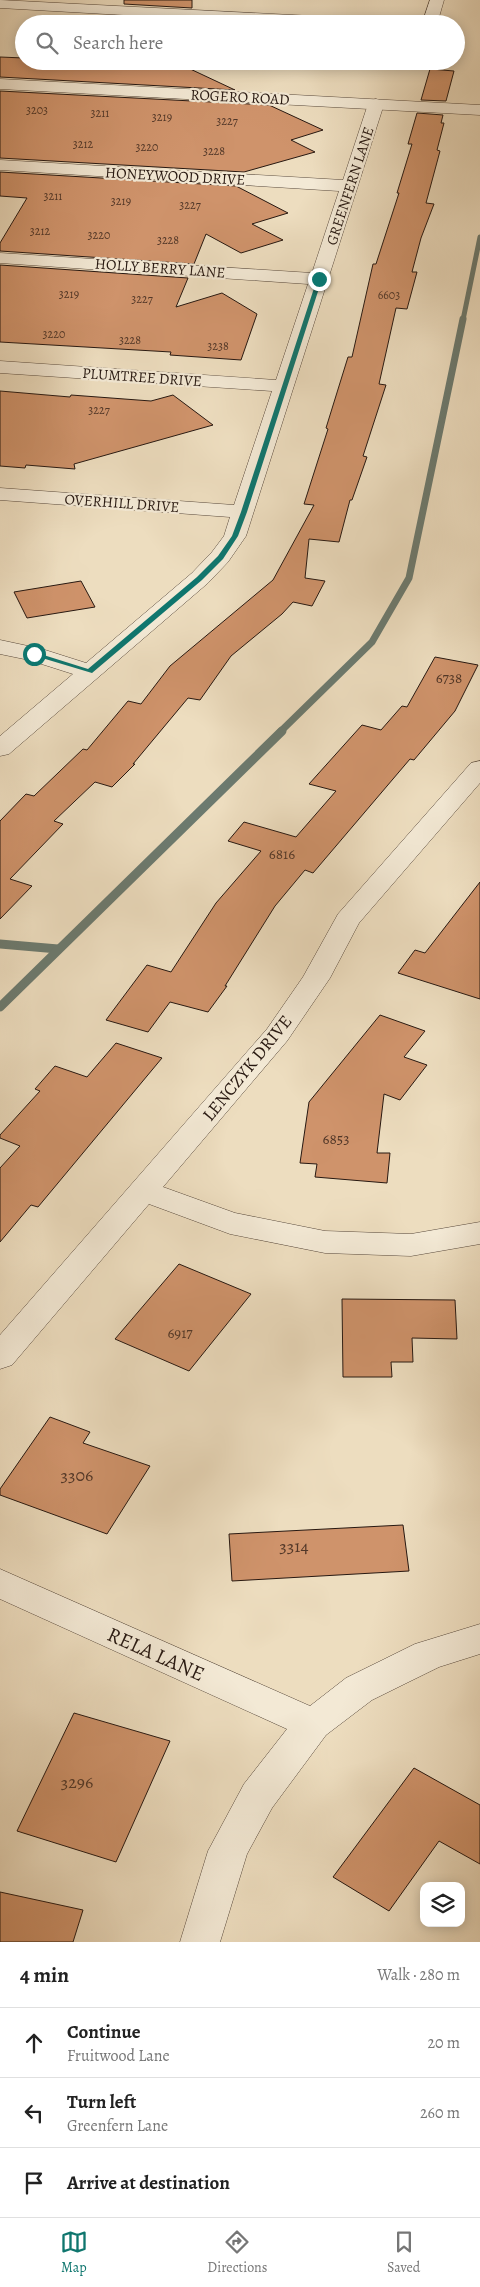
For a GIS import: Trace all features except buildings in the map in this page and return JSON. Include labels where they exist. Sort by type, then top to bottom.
[{"type":"street","points":[[432,15],[436,0]]},
{"type":"street","points":[[0,4],[204,15]]},
{"type":"street","name":"ROGERO ROAD","points":[[0,84],[480,110]]},
{"type":"street","name":"GREENFERN LANE","points":[[0,749],[214,564],[235,536],[376,104]]},
{"type":"street","name":"HONEYWOOD DRIVE","points":[[0,165],[349,186]]},
{"type":"street","name":"HOLLY BERRY LANE","points":[[0,258],[319,279]]},
{"type":"street","name":"PLUMTREE DRIVE","points":[[0,367],[284,386]]},
{"type":"street","name":"OVERHILL DRIVE","points":[[0,494],[244,512]]},
{"type":"street","points":[[0,647],[34,654],[90,672]]},
{"type":"street","name":"LENCZYK DRIVE","points":[[0,1358],[277,1036],[316,978],[347,920],[470,794],[480,768]]},
{"type":"street","points":[[144,1191],[230,1223],[326,1242],[411,1245],[480,1233]]},
{"type":"street","name":"RELA LANE","points":[[0,1583],[312,1724]]},
{"type":"street","points":[[200,1942],[228,1852],[258,1796],[312,1724],[360,1690],[428,1655],[480,1639]]},
{"type":"waterway","points":[[463,320],[480,237]]},
{"type":"waterway","points":[[280,732],[372,642],[409,578],[463,319]]},
{"type":"waterway","points":[[0,1007],[282,731]]},
{"type":"waterway","points":[[0,944],[58,949]]},
{"type":"route","points":[[34,654],[90,672],[200,578],[220,557],[235,536],[244,512],[319,279]]}]
